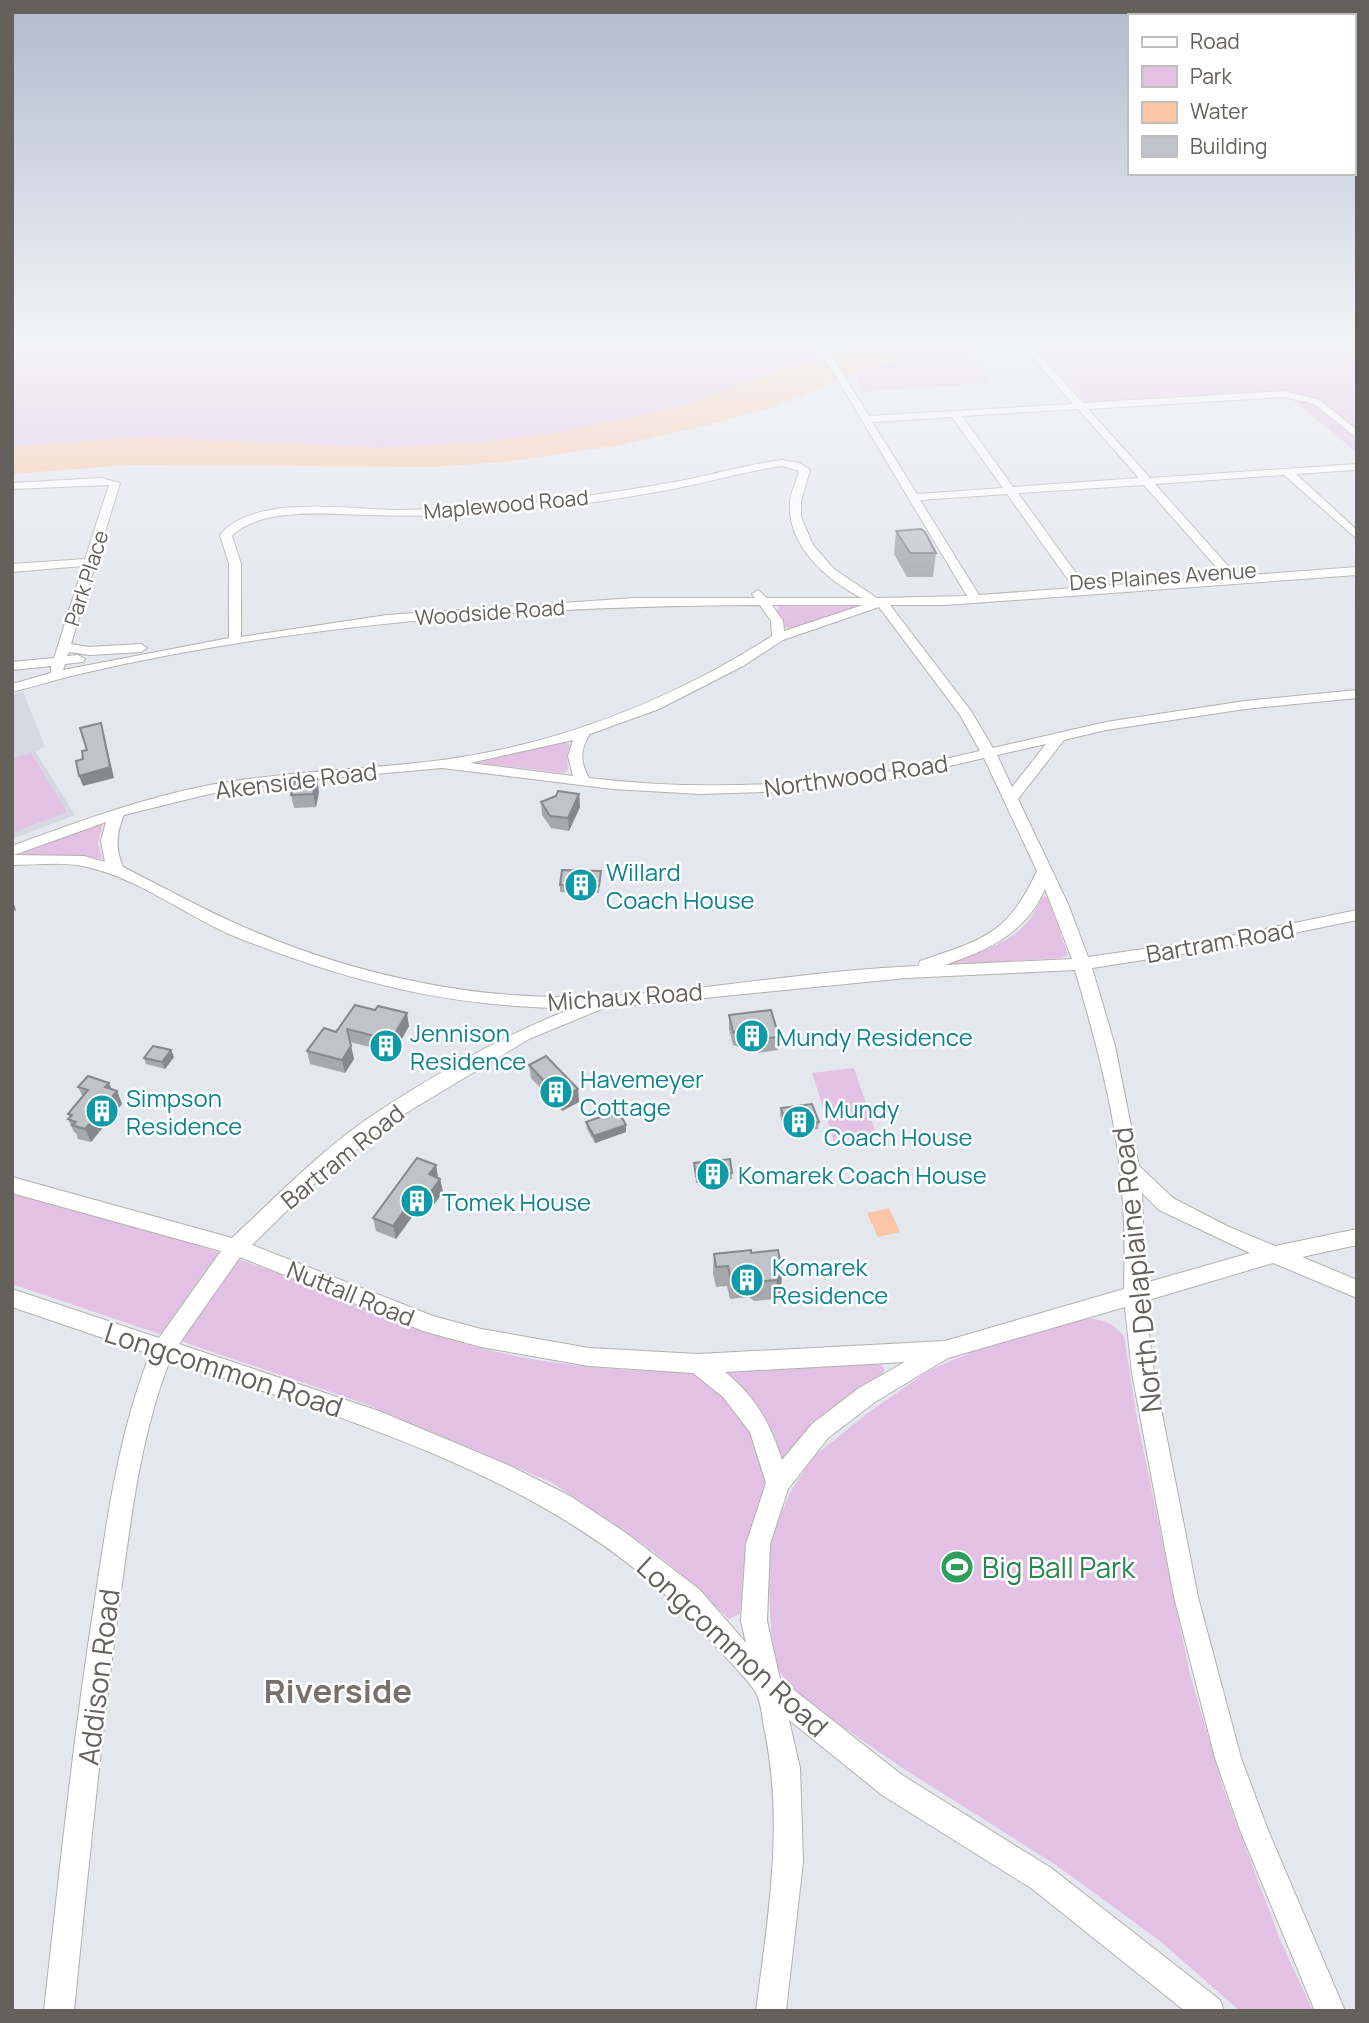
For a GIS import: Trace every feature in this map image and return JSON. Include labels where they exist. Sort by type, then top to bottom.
[{"type":"street","points":[[875,434],[972,595]]},
{"type":"street","points":[[970,434],[1080,587]]},
{"type":"street","points":[[1105,434],[1231,576]]},
{"type":"street","name":"Maplewood Road","points":[[235,636],[235,564],[226,535],[234,526],[250,518],[288,513],[421,512],[554,502],[665,487],[782,463],[796,465],[805,470],[795,501],[795,512],[805,545],[846,585],[881,601]]},
{"type":"street","points":[[914,497],[1355,467]]},
{"type":"street","points":[[1287,472],[1357,536]]},
{"type":"street","name":"Park Place","points":[[12,486],[114,482],[115,487],[57,669]]},
{"type":"street","points":[[12,568],[92,562]]},
{"type":"street","name":"Des Plaines Avenue","points":[[1231,576],[1357,562]]},
{"type":"street","name":"Des Plaines Avenue","points":[[972,595],[1231,576],[1357,571]]},
{"type":"street","name":"Woodside Road","points":[[12,688],[57,669],[141,648],[361,622],[612,603],[759,596],[857,592],[972,595]]},
{"type":"street","name":"Woodside Road","points":[[759,596],[881,601],[972,595]]},
{"type":"street","points":[[759,596],[778,621],[778,637]]},
{"type":"street","name":"Akenside Road","points":[[12,851],[118,812],[198,793],[286,778],[442,764],[585,732],[654,706],[738,663],[778,637],[870,608],[881,601]]},
{"type":"street","name":"North Delaplaine Road","points":[[881,601],[966,714],[989,754],[1044,872],[1082,964],[1106,1046],[1130,1168],[1135,1235],[1134,1296],[1143,1373],[1164,1495],[1204,1671],[1228,1758],[1254,1830],[1307,1960],[1331,2011]]},
{"type":"street","name":"Woodside Road","points":[[57,669],[235,636]]},
{"type":"street","points":[[64,647],[89,651],[141,648]]},
{"type":"street","points":[[12,666],[57,669]]},
{"type":"street","name":"Northwood Road","points":[[442,764],[584,781],[700,790],[792,788],[893,775],[1059,737],[1193,712],[1357,694]]},
{"type":"street","points":[[584,781],[576,770],[575,754],[578,742],[585,732]]},
{"type":"street","points":[[1010,799],[1059,737]]},
{"type":"street","points":[[116,870],[110,858],[107,839],[118,812]]},
{"type":"street","name":"Michaux Road","points":[[12,860],[84,861],[116,870],[240,932],[344,970],[438,993],[525,1002],[606,1002],[906,972],[1082,964]]},
{"type":"street","name":"Michaux Road","points":[[906,972],[986,943],[1007,931],[1029,906],[1044,872]]},
{"type":"street","name":"Bartram Road","points":[[1082,964],[1226,942],[1357,915]]},
{"type":"street","name":"Bartram Road","points":[[163,1349],[236,1247],[310,1176],[384,1117],[523,1035],[606,1002]]},
{"type":"street","points":[[1130,1168],[1166,1204],[1220,1232],[1357,1289]]},
{"type":"street","name":"Nuttall Road","points":[[12,1185],[236,1247],[431,1325],[481,1338],[589,1357],[698,1364],[945,1350],[1276,1254]]},
{"type":"street","points":[[1276,1254],[1357,1237]]},
{"type":"street","name":"Longcommon Road","points":[[12,1298],[371,1418],[500,1473],[562,1504],[617,1541],[691,1599],[766,1685],[892,1784],[1041,1878],[1209,2011]]},
{"type":"street","name":"Addison Road","points":[[59,2011],[94,1689],[125,1477],[143,1401],[163,1349]]},
{"type":"street","name":"Nuttall Road","points":[[771,2011],[789,1862],[786,1768],[754,1621],[758,1544],[778,1483],[820,1431],[867,1395],[945,1350]]},
{"type":"street","points":[[698,1364],[731,1390],[760,1427],[778,1483]]},
{"type":"shaded area","points":[[23,692],[45,747],[35,751],[75,815],[12,839],[12,695]]},
{"type":"green space","points":[[12,434],[543,434],[476,443],[382,448],[143,437],[12,447]]},
{"type":"green space","points":[[1335,434],[1357,434],[1357,453]]},
{"type":"green space","points":[[781,604],[864,604],[864,607],[790,629],[784,626],[777,610]]},
{"type":"green space","points":[[563,742],[570,744],[567,755],[568,770],[565,773],[476,763]]},
{"type":"green space","points":[[31,753],[67,812],[12,833],[12,759]]},
{"type":"green space","points":[[103,824],[98,843],[102,859],[70,855],[21,855],[22,853]]},
{"type":"green space","points":[[1044,896],[1048,898],[1068,955],[1060,958],[945,965],[1008,939],[1029,921]]},
{"type":"green space","points":[[854,1068],[877,1136],[834,1141],[812,1073]]},
{"type":"green space","points":[[12,1193],[200,1246],[427,1332],[484,1349],[532,1359],[580,1366],[678,1372],[874,1362],[881,1363],[885,1371],[765,1487],[746,1550],[740,1614],[729,1619],[680,1573],[646,1546],[551,1482],[363,1403],[12,1284]]},
{"type":"green space","name":"Big Ball Park","points":[[1086,1318],[1108,1323],[1124,1336],[1137,1419],[1190,1675],[1224,1790],[1281,1942],[1313,2011],[1240,2011],[1160,1941],[1056,1865],[904,1769],[817,1709],[785,1681],[773,1659],[767,1559],[777,1523],[791,1491],[812,1458],[869,1412],[930,1370],[977,1350]]},
{"type":"water","points":[[543,434],[667,434],[620,445],[505,462],[432,467],[129,465],[12,474],[12,447],[143,437],[382,448],[476,443]]},
{"type":"water","points":[[889,1208],[900,1232],[878,1237],[867,1213]]},
{"type":"building","points":[[921,529],[936,553],[910,553],[896,531]]},
{"type":"building","points":[[101,723],[110,767],[79,776],[76,761],[83,759],[82,751],[87,750],[80,728]]},
{"type":"building","points":[[317,779],[313,794],[291,795],[295,780]]},
{"type":"building","points":[[558,791],[579,794],[568,818],[550,816],[541,802],[556,796]]},
{"type":"building","points":[[562,870],[601,871],[599,886],[560,885]]},
{"type":"building","points":[[355,1005],[375,1010],[378,1006],[407,1013],[391,1040],[347,1029],[351,1046],[342,1060],[307,1051],[324,1028],[336,1032]]},
{"type":"building","points":[[771,1010],[779,1037],[759,1039],[758,1035],[748,1036],[733,1032],[729,1015]]},
{"type":"building","points":[[153,1046],[171,1050],[162,1062],[144,1058]]},
{"type":"building","points":[[546,1056],[578,1089],[560,1098],[529,1065]]},
{"type":"building","points":[[88,1076],[109,1083],[105,1087],[117,1091],[85,1129],[72,1125],[76,1122],[68,1119],[72,1115],[68,1114],[88,1090],[78,1087]]},
{"type":"building","points":[[812,1104],[819,1122],[787,1127],[781,1108]]},
{"type":"building","points":[[618,1111],[626,1125],[594,1136],[586,1122]]},
{"type":"building","points":[[417,1158],[436,1165],[429,1174],[440,1179],[424,1201],[414,1197],[393,1226],[373,1218]]},
{"type":"building","points":[[730,1159],[732,1173],[696,1176],[694,1163]]},
{"type":"building","points":[[751,1250],[751,1253],[778,1250],[782,1272],[777,1280],[731,1280],[728,1266],[716,1267],[714,1254]]},
{"type":"place","name":"Willard Coach House","points":[[581,885]]},
{"type":"place","name":"Mundy Residence","points":[[752,1036]]},
{"type":"place","name":"Jennison Residence","points":[[386,1046]]},
{"type":"place","name":"Havemeyer Cottage","points":[[556,1092]]},
{"type":"place","name":"Simpson Residence","points":[[102,1111]]},
{"type":"place","name":"Mundy Coach House","points":[[799,1122]]},
{"type":"place","name":"Komarek Coach House","points":[[713,1174]]},
{"type":"place","name":"Tomek House","points":[[417,1201]]},
{"type":"place","name":"Komarek Residence","points":[[747,1280]]},
{"type":"place","name":"Big Ball Park","points":[[957,1567]]},
{"type":"district","name":"Riverside","points":[[338,1690]]}]
